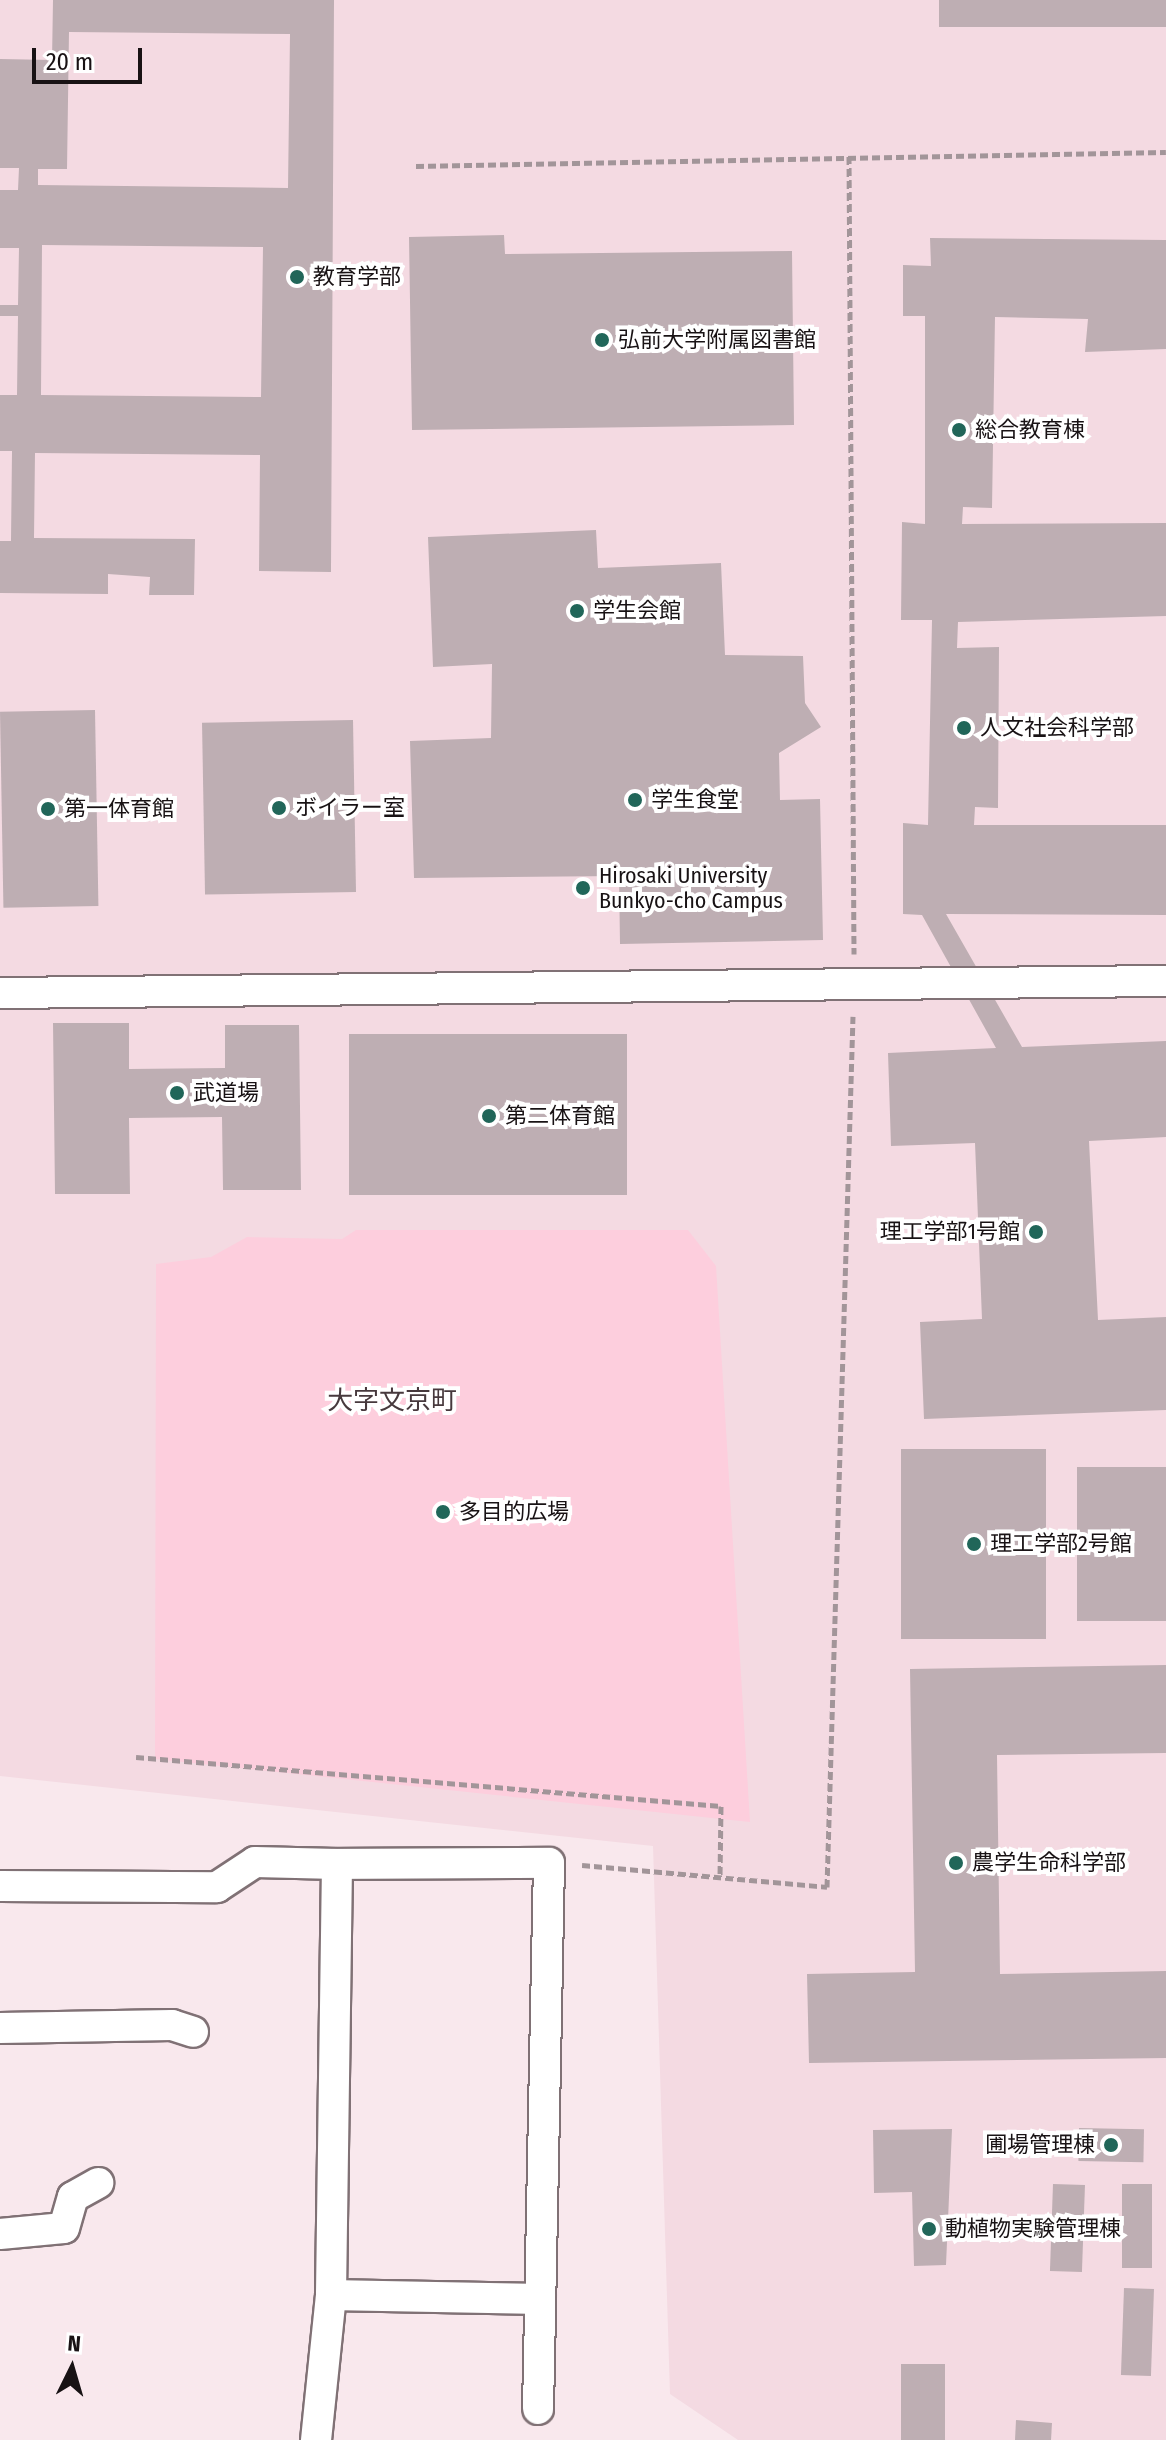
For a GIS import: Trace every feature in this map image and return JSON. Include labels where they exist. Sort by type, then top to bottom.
[{"type":"street","points":[[0,993],[1166,981]]},
{"type":"street","points":[[0,1886],[217,1887],[255,1862],[549,1863],[538,2409]]},
{"type":"street","points":[[316,2440],[331,2295],[337,1864]]},
{"type":"street","points":[[0,2028],[172,2025],[193,2032]]},
{"type":"street","points":[[0,2234],[64,2228],[73,2197],[98,2183]]},
{"type":"street","points":[[331,2295],[540,2299]]},
{"type":"path","points":[[416,166],[1166,152]]},
{"type":"path","points":[[549,1863],[827,1887],[854,982],[849,156]]},
{"type":"path","points":[[136,1757],[721,1806],[720,1876]]},
{"type":"shaded area","name":"Hirosaki University Bunkyo-cho Campus","points":[[0,0],[1166,0],[1166,2440],[738,2440],[670,2394],[653,1846],[0,1776]]},
{"type":"shaded area","name":"多目的広場","points":[[356,1230],[688,1230],[716,1266],[750,1822],[155,1759],[156,1264],[211,1257],[247,1237],[342,1239]]},
{"type":"building","name":"教育学部","points":[[53,0],[334,0],[331,572],[259,571],[260,455],[35,453],[34,538],[195,539],[194,595],[149,595],[150,577],[108,574],[108,594],[0,593],[0,541],[11,541],[12,451],[0,451],[0,395],[17,395],[18,316],[0,316],[0,305],[18,305],[19,248],[0,248],[0,190],[18,190],[19,168],[0,168],[0,59],[52,60]],"holes":[[[69,32],[290,34],[288,188],[38,185],[38,169],[67,169]],[[42,245],[263,247],[261,397],[41,395]]]},
{"type":"building","points":[[939,0],[1166,0],[1166,27],[939,27]]},
{"type":"building","name":"弘前大学附属図書館","points":[[504,235],[505,254],[792,251],[794,425],[412,430],[409,237]]},
{"type":"building","points":[[930,238],[1166,240],[1166,349],[1085,352],[1088,319],[995,317],[992,508],[963,507],[962,524],[1166,523],[1166,616],[958,622],[957,648],[999,647],[998,808],[975,807],[974,825],[1166,825],[1166,915],[946,914],[1022,1047],[1166,1041],[1166,1137],[1089,1141],[1098,1320],[1166,1317],[1166,1410],[924,1419],[920,1322],[982,1319],[975,1143],[891,1146],[888,1053],[996,1048],[922,915],[903,914],[903,823],[928,825],[932,620],[901,620],[902,522],[925,524],[925,316],[903,316],[903,265],[931,266]]},
{"type":"building","name":"学生食堂","points":[[596,530],[598,568],[721,563],[725,655],[803,656],[805,703],[821,727],[779,753],[780,800],[820,799],[823,940],[620,944],[619,876],[414,878],[410,741],[491,738],[492,664],[433,667],[428,537]]},
{"type":"building","name":"第一体育館","points":[[95,710],[98,906],[3,908],[0,712]]},
{"type":"building","name":"ボイラー室","points":[[353,720],[356,892],[205,895],[202,723]]},
{"type":"building","name":"武道場","points":[[53,1023],[129,1023],[129,1069],[225,1068],[225,1025],[299,1025],[301,1190],[223,1190],[222,1117],[129,1118],[130,1194],[55,1194]]},
{"type":"building","name":"第二体育館","points":[[349,1034],[627,1034],[627,1195],[349,1195]]},
{"type":"building","name":"理工学部2号館","points":[[901,1449],[1046,1449],[1046,1639],[901,1639]]},
{"type":"building","points":[[1077,1467],[1166,1467],[1166,1621],[1077,1621]]},
{"type":"building","name":"農学生命科学部","points":[[1166,1665],[1166,1753],[997,1755],[1000,1974],[1166,1971],[1166,2058],[809,2063],[807,1974],[915,1972],[910,1669]]},
{"type":"building","name":"圃場管理棟","points":[[1079,2128],[1144,2129],[1143,2162],[1078,2161]]},
{"type":"building","name":"動植物実験管理棟","points":[[952,2129],[946,2265],[914,2266],[912,2192],[874,2193],[873,2130]]},
{"type":"building","points":[[1053,2184],[1085,2185],[1082,2272],[1050,2271]]},
{"type":"building","points":[[1122,2184],[1152,2184],[1152,2268],[1122,2268]]},
{"type":"building","points":[[1124,2288],[1154,2289],[1151,2376],[1121,2375]]},
{"type":"building","points":[[901,2364],[945,2364],[945,2440],[901,2440]]},
{"type":"building","points":[[1016,2420],[1052,2423],[1051,2440],[1015,2440]]},
{"type":"place","name":"教育学部","points":[[297,277]]},
{"type":"place","name":"弘前大学附属図書館","points":[[602,340]]},
{"type":"place","name":"総合教育棟","points":[[959,430]]},
{"type":"place","name":"学生会館","points":[[577,611]]},
{"type":"place","name":"人文社会科学部","points":[[964,728]]},
{"type":"place","name":"学生食堂","points":[[635,800]]},
{"type":"place","name":"ボイラー室","points":[[279,808]]},
{"type":"place","name":"第一体育館","points":[[48,809]]},
{"type":"place","name":"Hirosaki University Bunkyo-cho Campus","points":[[583,888]]},
{"type":"place","name":"武道場","points":[[177,1093]]},
{"type":"place","name":"第二体育館","points":[[489,1116]]},
{"type":"place","name":"理工学部1号館","points":[[1036,1232]]},
{"type":"place","name":"多目的広場","points":[[443,1512]]},
{"type":"place","name":"理工学部2号館","points":[[974,1544]]},
{"type":"place","name":"農学生命科学部","points":[[956,1863]]},
{"type":"place","name":"圃場管理棟","points":[[1111,2145]]},
{"type":"place","name":"動植物実験管理棟","points":[[929,2229]]},
{"type":"district","name":"大字文京町","points":[[392,1401]]}]
